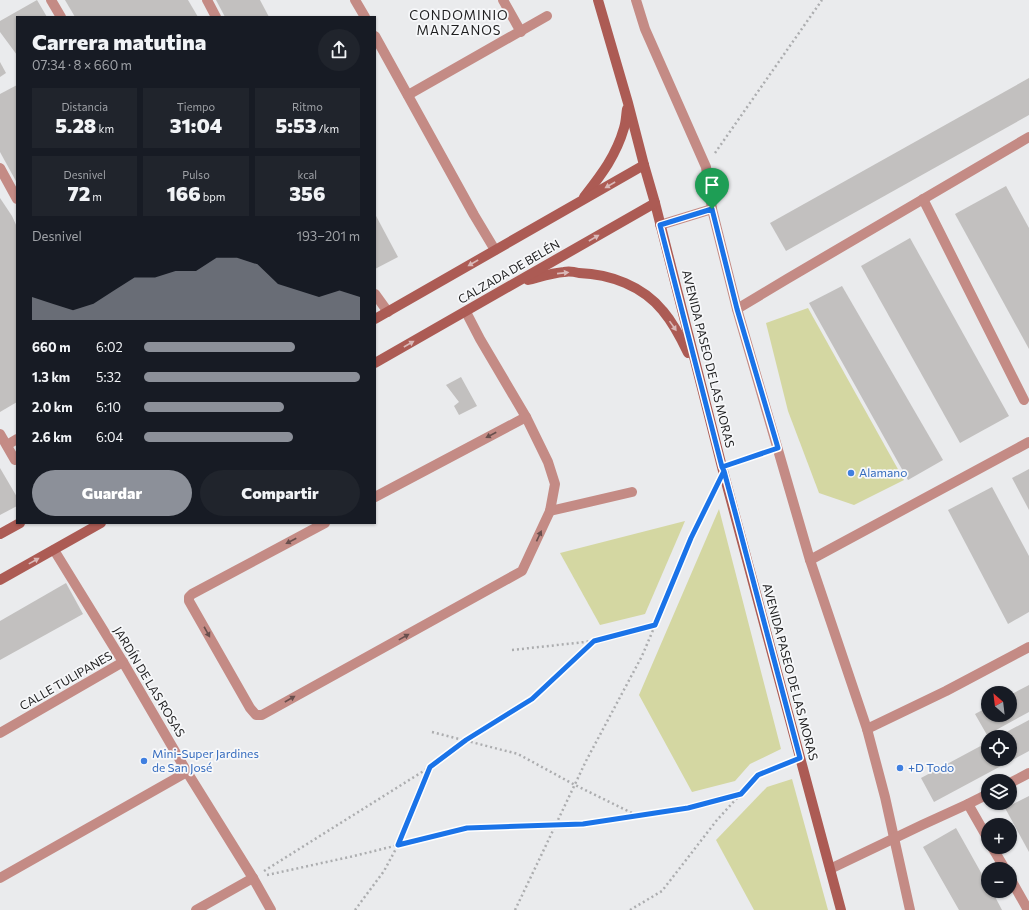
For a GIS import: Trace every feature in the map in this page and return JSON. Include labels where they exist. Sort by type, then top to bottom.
[{"type":"street","points":[[52,0],[60,16]]},
{"type":"street","points":[[207,0],[215,16]]},
{"type":"street","points":[[355,0],[364,16]]},
{"type":"street","points":[[503,0],[521,32]]},
{"type":"street","name":"AVENIDA PASEO DE LAS MORAS","points":[[598,0],[655,203],[723,469],[841,910]]},
{"type":"street","points":[[636,0],[645,28],[706,167],[712,209],[737,309],[810,560],[867,729],[910,910]]},
{"type":"street","points":[[408,96],[548,16]]},
{"type":"street","points":[[376,38],[474,215],[496,250]]},
{"type":"street","points":[[580,202],[605,170],[616,149],[625,127],[628,103]]},
{"type":"street","points":[[737,309],[1029,137]]},
{"type":"street","points":[[376,318],[644,165]]},
{"type":"street","points":[[0,168],[16,197]]},
{"type":"street","points":[[923,199],[1024,400]]},
{"type":"street","name":"CALZADA DE BELÉN","points":[[376,362],[655,203]]},
{"type":"street","points":[[660,225],[712,209]]},
{"type":"street","points":[[511,285],[541,276],[565,272],[591,273],[618,280],[645,293],[663,310],[679,334],[698,372]]},
{"type":"street","points":[[376,295],[388,312]]},
{"type":"street","points":[[323,524],[192,594],[189,597],[189,601],[250,708],[256,715],[262,715],[522,571],[550,511],[555,484],[548,462],[526,417],[480,339],[466,312]]},
{"type":"street","points":[[376,496],[526,417]]},
{"type":"street","points":[[0,434],[15,460]]},
{"type":"street","points":[[7,445],[16,440]]},
{"type":"street","points":[[810,560],[1029,442]]},
{"type":"street","points":[[550,511],[632,492]]},
{"type":"street","points":[[0,534],[18,524]]},
{"type":"street","points":[[0,580],[99,524]]},
{"type":"street","name":"JARDÍN DE LAS ROSAS","points":[[54,550],[123,662],[187,772],[272,910]]},
{"type":"street","points":[[867,729],[946,691],[1029,647]]},
{"type":"street","name":"CALLE TULIPANES","points":[[0,733],[123,662]]},
{"type":"street","points":[[0,878],[187,772]]},
{"type":"street","points":[[1017,779],[1029,773]]},
{"type":"street","points":[[830,868],[981,798]]},
{"type":"street","points":[[968,804],[981,827]]},
{"type":"street","points":[[196,910],[253,878]]},
{"type":"street","points":[[1017,890],[1028,910]]},
{"type":"path","points":[[706,167],[822,0]]},
{"type":"path","points":[[515,910],[586,761],[642,656],[691,538],[723,469],[778,448]]},
{"type":"path","points":[[512,650],[594,641],[655,625]]},
{"type":"path","points":[[253,878],[430,767],[466,740],[532,699],[594,641]]},
{"type":"path","points":[[432,732],[518,754],[636,816]]},
{"type":"path","points":[[630,910],[662,891],[717,820],[758,775],[800,758]]},
{"type":"path","points":[[355,910],[384,871],[398,845],[430,767]]},
{"type":"path","points":[[253,878],[354,856],[467,828],[583,824],[688,808],[741,794]]},
{"type":"green space","points":[[808,308],[904,480],[854,505],[819,493],[788,411],[766,323]]},
{"type":"green space","points":[[719,509],[781,749],[750,764],[735,781],[692,792],[639,695]]},
{"type":"green space","points":[[685,521],[645,614],[600,625],[560,553]]},
{"type":"green space","points":[[792,779],[828,910],[754,910],[716,840],[767,787]]},
{"type":"building","points":[[37,0],[46,16],[16,16],[16,54],[0,32],[0,21]]},
{"type":"building","points":[[65,0],[188,0],[197,16],[74,16]]},
{"type":"building","points":[[216,0],[260,0],[268,16],[224,16]]},
{"type":"building","points":[[0,62],[6,73],[0,77]]},
{"type":"building","points":[[1029,78],[1029,115],[786,251],[770,223]]},
{"type":"building","points":[[16,86],[16,181],[0,152],[0,94]]},
{"type":"building","points":[[1006,186],[1029,228],[1029,349],[955,214]]},
{"type":"building","points":[[0,198],[16,225],[16,403],[0,412]]},
{"type":"building","points":[[376,216],[398,257],[376,268]]},
{"type":"building","points":[[910,238],[1009,416],[960,443],[861,266]]},
{"type":"building","points":[[842,286],[943,460],[908,480],[809,303]]},
{"type":"building","points":[[461,377],[477,406],[459,415],[454,406],[459,402],[446,385]]},
{"type":"building","points":[[0,468],[16,495],[16,507],[0,515]]},
{"type":"building","points":[[1029,469],[1029,510],[1012,478]]},
{"type":"building","points":[[992,487],[1029,556],[1029,612],[1008,624],[948,510]]},
{"type":"building","points":[[66,583],[83,614],[0,660],[0,621]]},
{"type":"building","points":[[1029,685],[1029,712],[1017,719],[1017,691]]},
{"type":"building","points":[[981,711],[981,722],[1011,722],[996,730],[984,730],[975,714]]},
{"type":"building","points":[[1029,720],[1029,751],[1017,757],[1017,730],[1010,730]]},
{"type":"building","points":[[981,746],[981,766],[1001,766],[986,774],[981,774],[981,777],[934,802],[921,778]]},
{"type":"building","points":[[1029,796],[1029,852],[1017,830],[1017,818],[1010,818],[1006,810],[1017,810],[1017,802]]},
{"type":"building","points":[[956,828],[981,873],[981,898],[996,898],[1002,910],[959,910],[923,847]]},
{"type":"place","name":"Alamano","points":[[851,473]]},
{"type":"place","name":"Mini-Super Jardines de San José","points":[[144,761]]},
{"type":"place","name":"+D Todo","points":[[900,768]]},
{"type":"district","name":"CONDOMINIO MANZANOS","points":[[459,22]]},
{"type":"route","points":[[712,209],[660,225],[722,467],[724,471],[691,538],[655,625],[594,641],[532,699],[466,740],[430,767],[398,845],[467,828],[583,824],[688,808],[741,794],[758,775],[800,758],[735,512],[724,471],[722,467],[778,448],[737,309],[712,209]]}]
